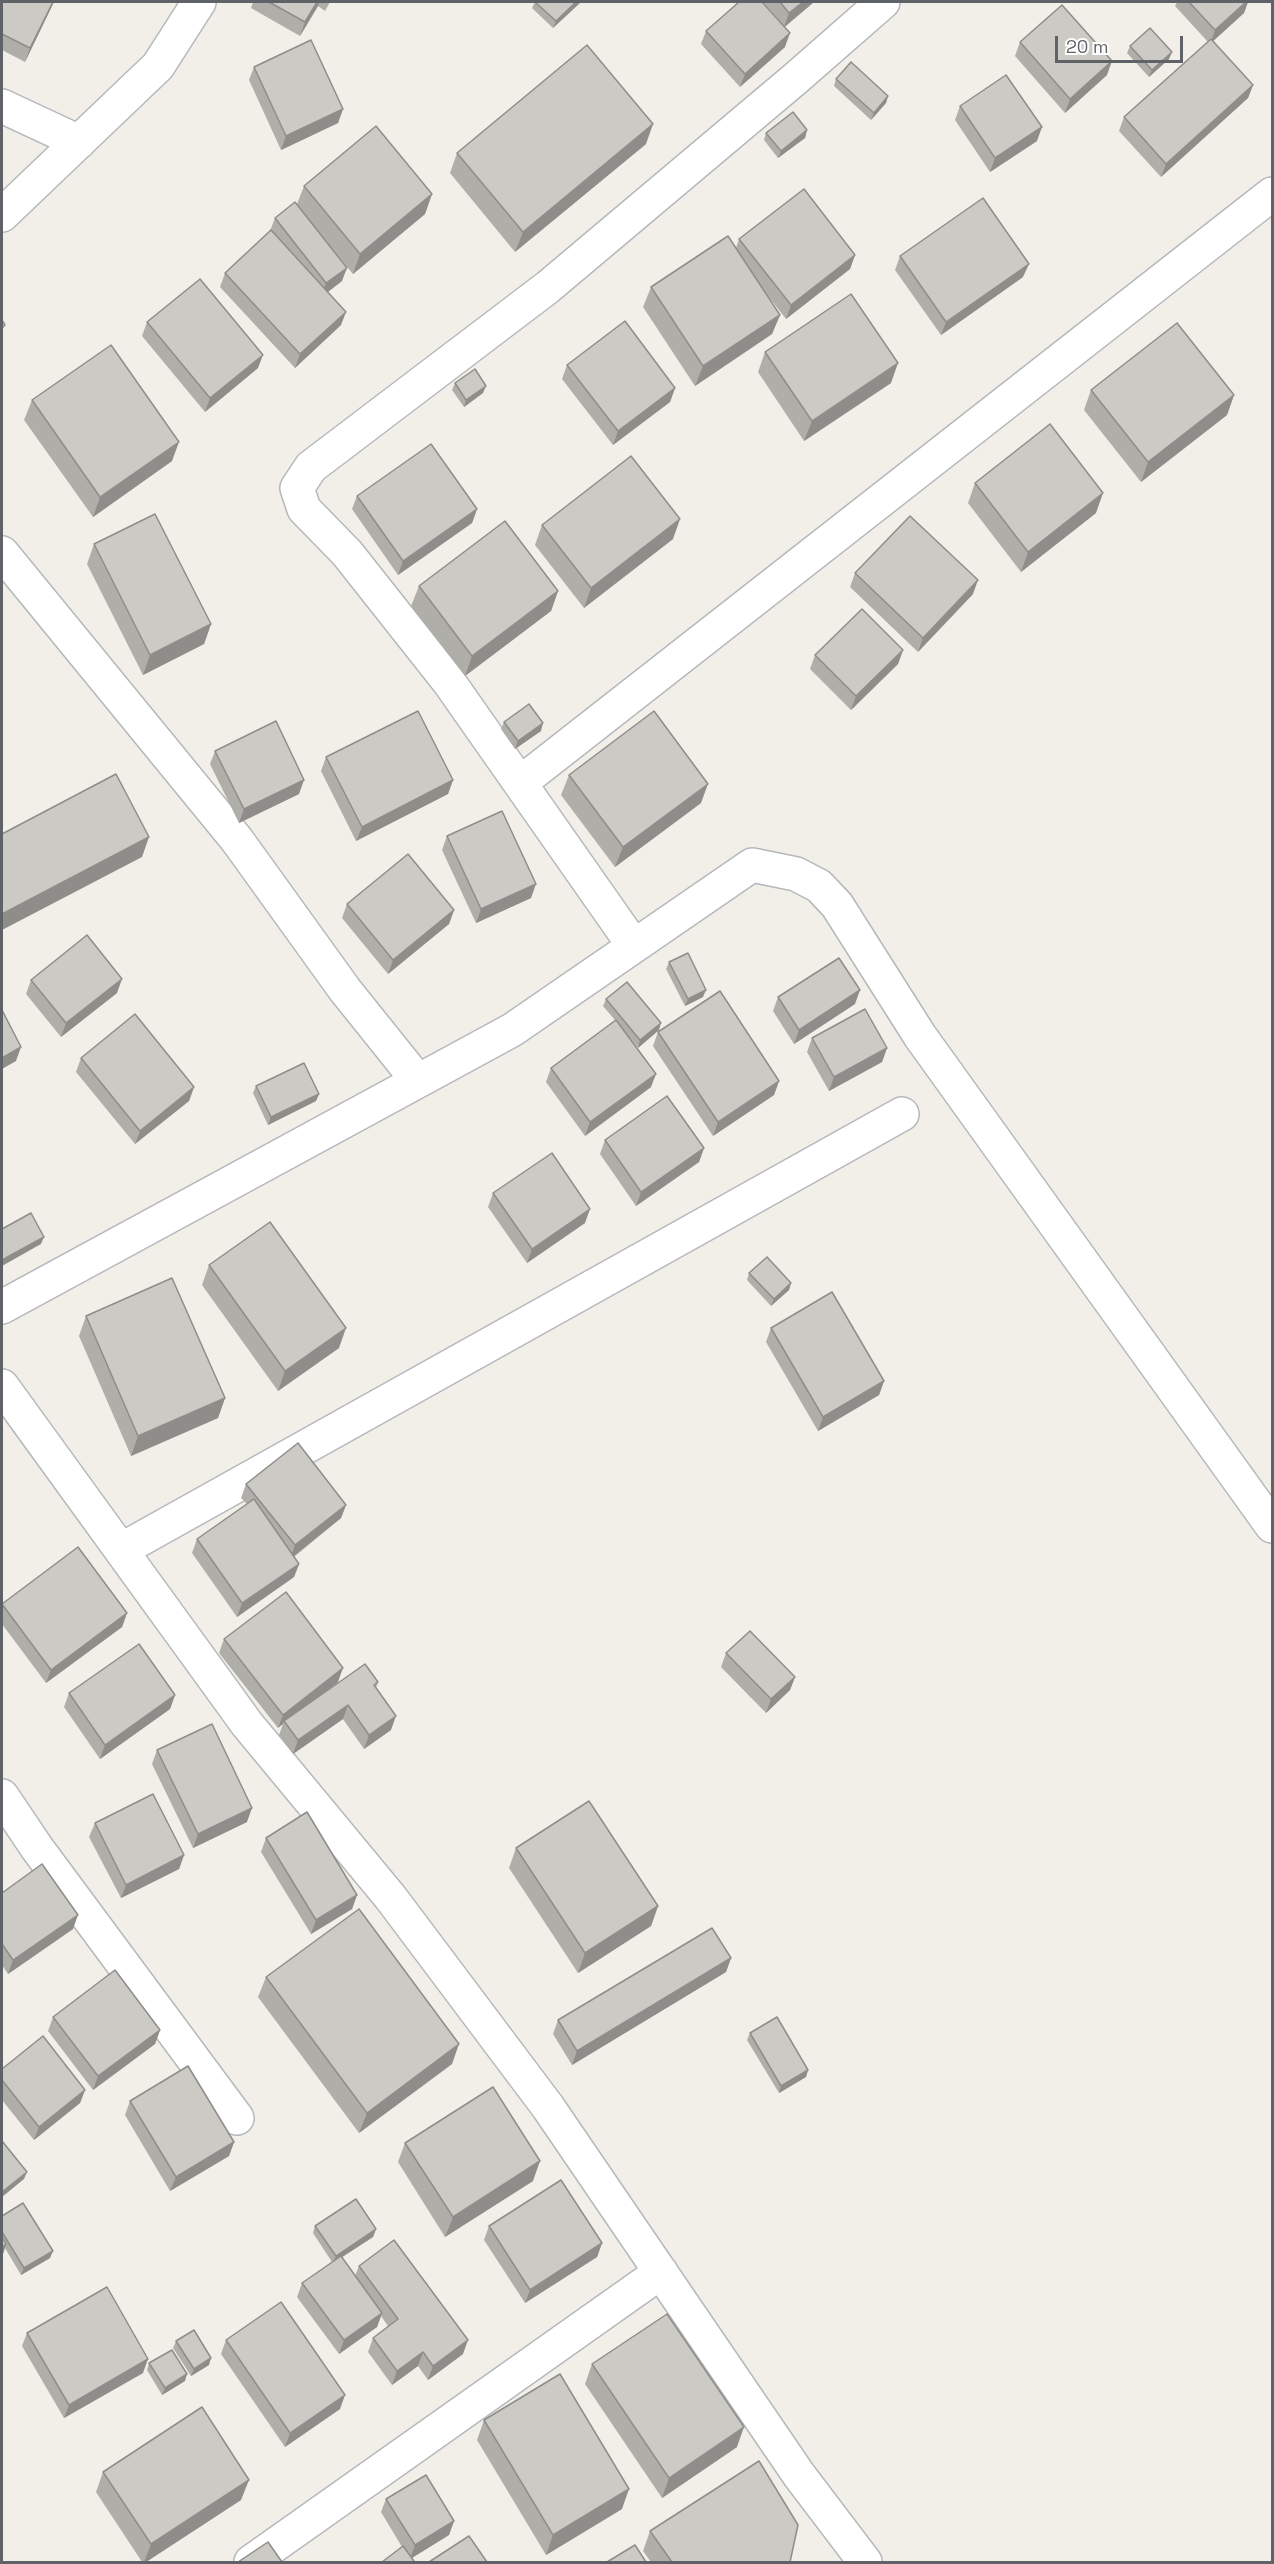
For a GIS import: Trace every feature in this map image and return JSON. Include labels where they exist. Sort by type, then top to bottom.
[{"type":"street","points":[[2,215],[158,66],[199,2]]},
{"type":"street","points":[[634,946],[449,682],[347,553],[304,509],[297,488],[311,467],[548,287],[786,87],[883,2]]},
{"type":"street","points":[[2,106],[79,142]]},
{"type":"street","points":[[520,783],[1272,194]]},
{"type":"street","points":[[2,553],[237,840],[345,990],[418,1081]]},
{"type":"street","points":[[2,1307],[512,1030],[752,866],[796,874],[819,885],[837,905],[920,1036],[1272,1526]]},
{"type":"street","points":[[121,1550],[902,1114]]},
{"type":"street","points":[[2,1386],[247,1724],[391,1898],[534,2088],[799,2475],[865,2562]]},
{"type":"street","points":[[2,1796],[37,1848],[237,2118]]},
{"type":"street","points":[[251,2562],[661,2272]]},
{"type":"building","points":[[2,2],[53,2],[30,48],[2,34]]},
{"type":"building","points":[[269,2],[317,2],[305,22]]},
{"type":"building","points":[[535,2],[576,2],[556,21]]},
{"type":"building","points":[[739,2],[762,2],[790,33],[745,74],[706,31]]},
{"type":"building","points":[[780,2],[803,2],[789,13]]},
{"type":"building","points":[[1189,2],[1246,2],[1215,30]]},
{"type":"building","points":[[1062,5],[1112,61],[1070,99],[1020,42]]},
{"type":"building","points":[[1150,28],[1172,52],[1152,70],[1130,46]]},
{"type":"building","points":[[1211,39],[1253,85],[1166,164],[1124,117]]},
{"type":"building","points":[[311,40],[343,109],[286,136],[254,67]]},
{"type":"building","points":[[587,45],[653,124],[523,232],[457,153]]},
{"type":"building","points":[[851,62],[888,96],[874,113],[836,79]]},
{"type":"building","points":[[1006,75],[1042,127],[995,158],[960,106]]},
{"type":"building","points":[[793,112],[807,130],[781,151],[766,133]]},
{"type":"building","points":[[376,126],[432,194],[360,254],[304,186]]},
{"type":"building","points":[[804,189],[855,255],[791,305],[739,239]]},
{"type":"building","points":[[983,198],[1029,264],[946,322],[900,256]]},
{"type":"building","points":[[295,202],[347,268],[326,283],[275,218]]},
{"type":"building","points":[[271,230],[346,312],[300,354],[225,273]]},
{"type":"building","points":[[728,236],[780,315],[703,366],[651,287]]},
{"type":"building","points":[[200,279],[263,355],[210,398],[147,322]]},
{"type":"building","points":[[851,294],[898,363],[812,421],[765,352]]},
{"type":"building","points":[[625,321],[675,388],[618,431],[567,365]]},
{"type":"building","points":[[1177,323],[1234,395],[1148,462],[1091,390]]},
{"type":"building","points":[[111,345],[179,442],[100,497],[32,400]]},
{"type":"building","points":[[475,369],[486,386],[466,400],[455,383]]},
{"type":"building","points":[[1050,424],[1103,493],[1028,552],[975,483]]},
{"type":"building","points":[[431,444],[477,509],[403,561],[357,496]]},
{"type":"building","points":[[631,456],[680,519],[591,588],[542,525]]},
{"type":"building","points":[[155,514],[211,624],[150,655],[94,544]]},
{"type":"building","points":[[910,516],[978,580],[923,638],[855,573]]},
{"type":"building","points":[[505,521],[558,591],[472,656],[419,586]]},
{"type":"building","points":[[862,609],[903,650],[856,696],[815,655]]},
{"type":"building","points":[[529,704],[543,723],[518,741],[504,722]]},
{"type":"building","points":[[418,711],[453,780],[362,827],[326,757]]},
{"type":"building","points":[[654,711],[708,784],[623,847],[569,775]]},
{"type":"building","points":[[276,721],[304,780],[244,809],[215,751]]},
{"type":"building","points":[[116,774],[149,837],[2,914],[2,834]]},
{"type":"building","points":[[502,811],[536,884],[481,909],[447,836]]},
{"type":"building","points":[[408,854],[454,910],[393,960],[347,904]]},
{"type":"building","points":[[87,935],[122,979],[66,1023],[31,980]]},
{"type":"building","points":[[688,953],[706,990],[688,999],[669,962]]},
{"type":"building","points":[[839,958],[860,990],[799,1030],[778,997]]},
{"type":"building","points":[[627,982],[661,1023],[640,1040],[606,999]]},
{"type":"building","points":[[720,991],[779,1081],[718,1122],[658,1032]]},
{"type":"building","points":[[865,1009],[887,1048],[834,1077],[812,1038]]},
{"type":"building","points":[[2,1010],[21,1047],[2,1058]]},
{"type":"building","points":[[135,1014],[194,1087],[140,1131],[81,1058]]},
{"type":"building","points":[[616,1020],[656,1074],[590,1122],[551,1068]]},
{"type":"building","points":[[304,1063],[319,1094],[271,1117],[256,1086]]},
{"type":"building","points":[[667,1096],[704,1148],[641,1192],[605,1140]]},
{"type":"building","points":[[552,1153],[590,1209],[532,1249],[493,1193]]},
{"type":"building","points":[[31,1213],[44,1237],[2,1260],[2,1229]]},
{"type":"building","points":[[270,1222],[346,1328],[285,1371],[209,1265]]},
{"type":"building","points":[[767,1257],[791,1283],[774,1299],[749,1273]]},
{"type":"building","points":[[172,1278],[225,1398],[138,1436],[86,1316]]},
{"type":"building","points":[[832,1292],[884,1381],[823,1417],[771,1328]]},
{"type":"building","points":[[298,1443],[346,1505],[295,1545],[246,1484]]},
{"type":"building","points":[[254,1499],[299,1564],[242,1603],[197,1539]]},
{"type":"building","points":[[78,1547],[127,1613],[51,1670],[2,1604]]},
{"type":"building","points":[[286,1592],[343,1668],[283,1715],[224,1639]]},
{"type":"building","points":[[750,1631],[795,1677],[771,1699],[726,1653]]},
{"type":"building","points":[[139,1644],[175,1695],[105,1745],[69,1693]]},
{"type":"building","points":[[365,1664],[378,1682],[374,1685],[396,1716],[369,1735],[348,1705],[298,1740],[284,1721]]},
{"type":"building","points":[[212,1724],[252,1808],[198,1834],[157,1750]]},
{"type":"building","points":[[153,1794],[184,1855],[126,1885],[95,1823]]},
{"type":"building","points":[[589,1801],[658,1906],[585,1953],[516,1848]]},
{"type":"building","points":[[307,1812],[357,1895],[316,1920],[266,1838]]},
{"type":"building","points":[[42,1864],[78,1915],[13,1960],[2,1944],[2,1893]]},
{"type":"building","points":[[359,1909],[459,2044],[367,2113],[266,1977]]},
{"type":"building","points":[[712,1928],[731,1958],[577,2051],[558,2020]]},
{"type":"building","points":[[115,1970],[160,2030],[98,2076],[53,2017]]},
{"type":"building","points":[[777,2017],[808,2070],[781,2086],[750,2033]]},
{"type":"building","points":[[43,2036],[85,2090],[39,2127],[2,2080],[2,2069]]},
{"type":"building","points":[[188,2066],[234,2142],[176,2177],[130,2101]]},
{"type":"building","points":[[493,2087],[540,2161],[453,2217],[405,2143]]},
{"type":"building","points":[[2,2141],[27,2172],[2,2192]]},
{"type":"building","points":[[561,2180],[602,2243],[530,2290],[489,2226]]},
{"type":"building","points":[[356,2199],[376,2229],[336,2256],[315,2226]]},
{"type":"building","points":[[23,2203],[53,2251],[24,2268],[2,2232],[2,2216]]},
{"type":"building","points":[[394,2240],[468,2340],[433,2366],[423,2352],[397,2371],[373,2338],[398,2319],[359,2266]]},
{"type":"building","points":[[341,2256],[382,2313],[344,2340],[302,2283]]},
{"type":"building","points":[[107,2287],[148,2359],[69,2405],[27,2333]]},
{"type":"building","points":[[281,2302],[345,2395],[290,2433],[226,2340]]},
{"type":"building","points":[[667,2314],[744,2427],[669,2478],[592,2364]]},
{"type":"building","points":[[194,2330],[211,2358],[194,2369],[176,2341]]},
{"type":"building","points":[[172,2350],[187,2374],[165,2388],[149,2363]]},
{"type":"building","points":[[560,2374],[629,2489],[553,2535],[484,2420]]},
{"type":"building","points":[[202,2407],[249,2480],[151,2544],[103,2472]]},
{"type":"building","points":[[759,2461],[798,2525],[790,2562],[672,2562],[650,2531]]},
{"type":"building","points":[[426,2475],[454,2521],[415,2545],[386,2499]]},
{"type":"building","points":[[469,2536],[487,2562],[429,2562]]},
{"type":"building","points":[[268,2542],[282,2562],[238,2562]]},
{"type":"building","points":[[635,2545],[646,2562],[607,2562]]},
{"type":"building","points":[[403,2546],[414,2561],[382,2562]]}]
